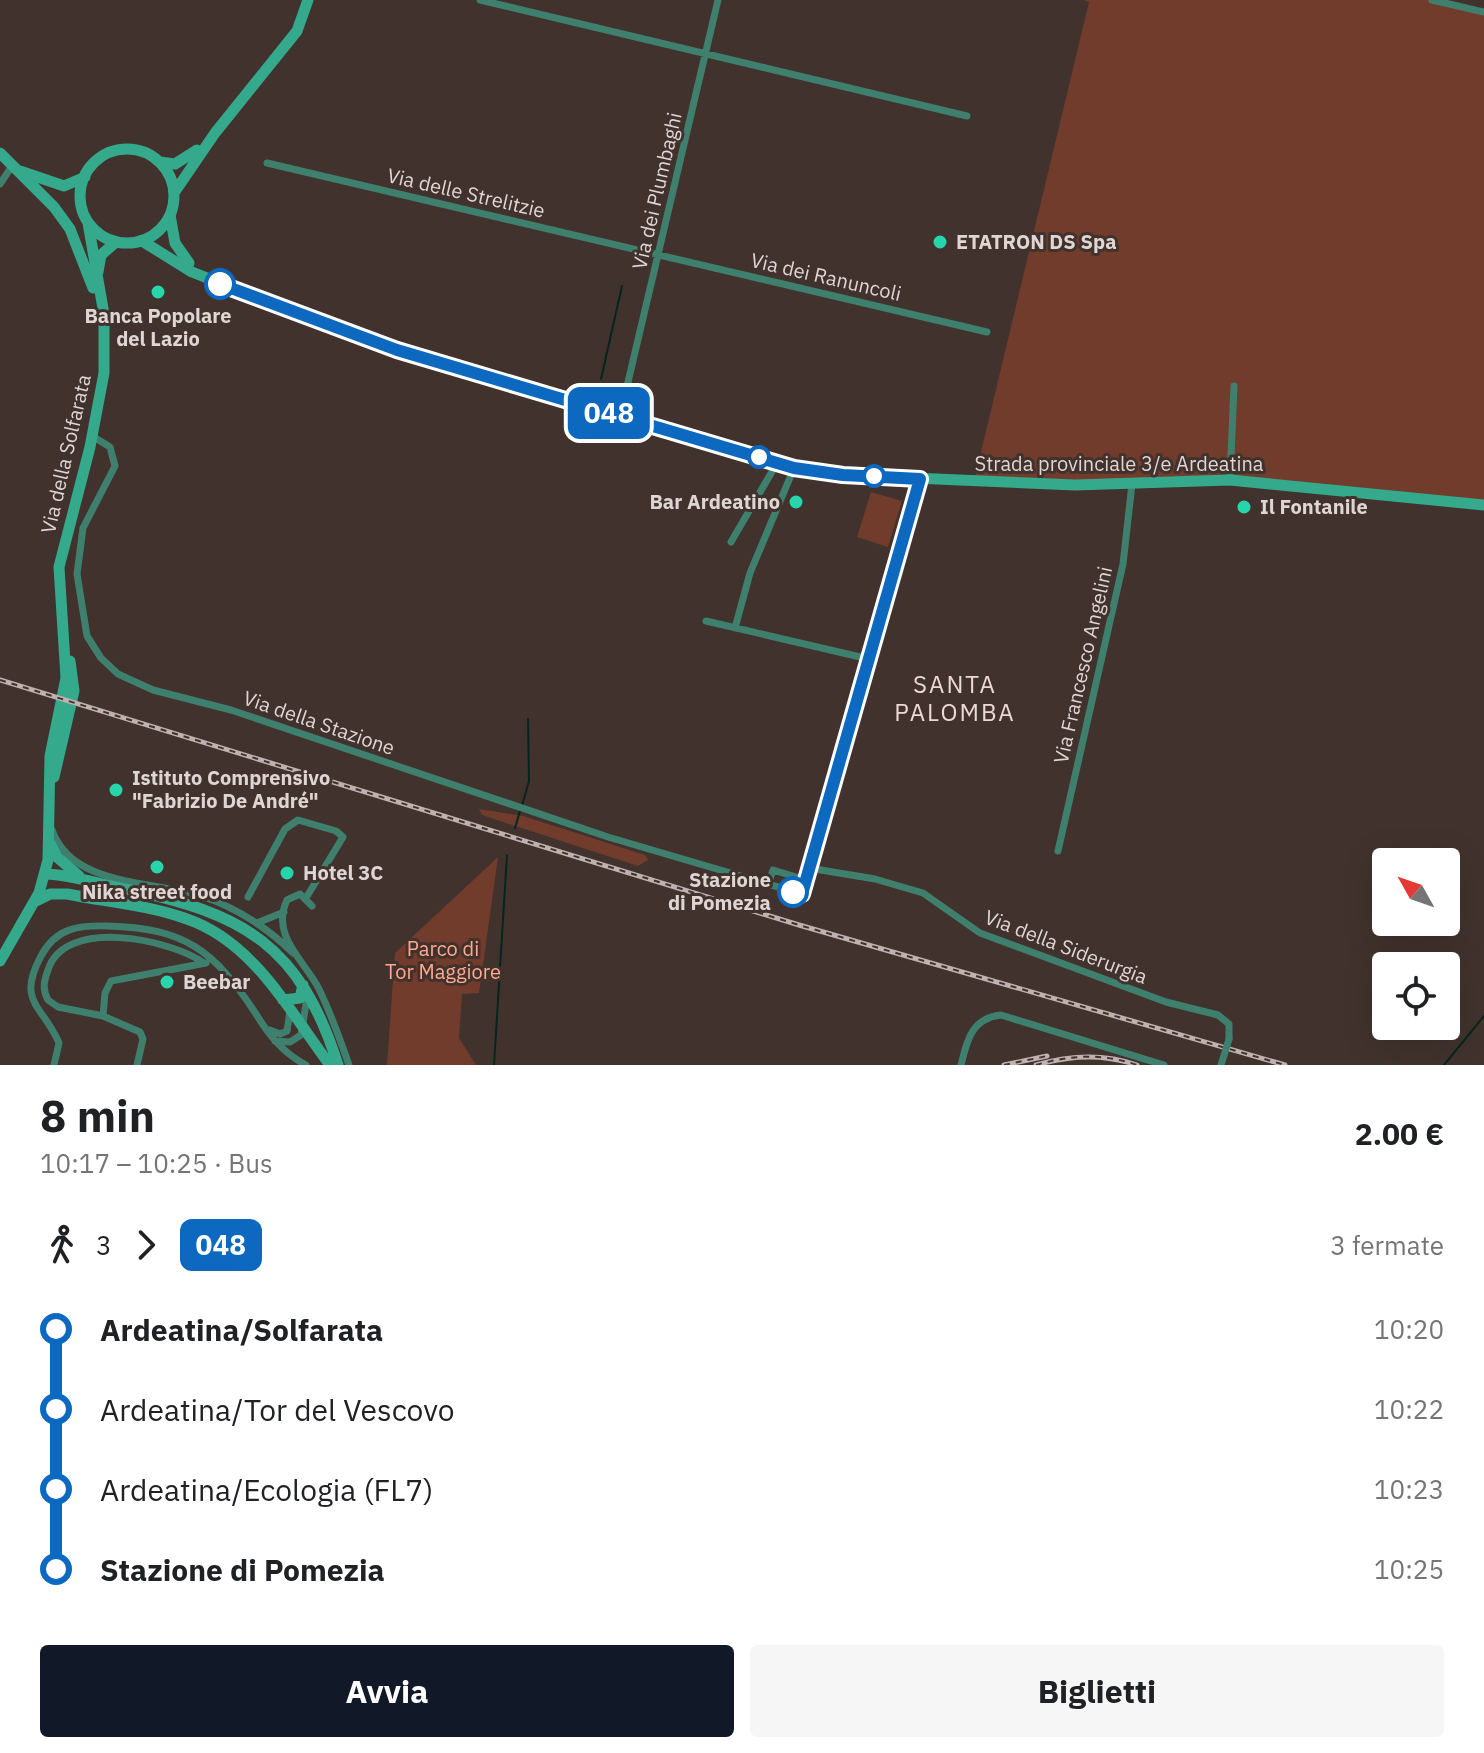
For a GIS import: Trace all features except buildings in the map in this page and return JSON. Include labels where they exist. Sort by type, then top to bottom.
[{"type":"main road","points":[[85,177],[82,207],[88,223],[116,242],[142,241],[159,231],[170,215],[174,193],[215,133],[294,35],[308,0]]},
{"type":"main road","points":[[47,183],[64,186],[85,177],[101,157],[112,152],[138,150],[160,162],[175,164],[187,159],[215,133]]},
{"type":"main road","points":[[0,153],[54,207],[70,229],[104,314]]},
{"type":"main road","points":[[160,162],[174,193]]},
{"type":"main road","points":[[12,166],[47,183],[82,207]]},
{"type":"main road","points":[[170,215],[179,251],[208,279]]},
{"type":"main road","name":"Via della Solfarata","points":[[0,961],[35,901],[46,874],[51,794],[74,687],[64,641],[59,564],[92,436],[104,373],[104,314],[88,223]]},
{"type":"main road","points":[[142,241],[208,279]]},
{"type":"main road","points":[[97,276],[101,255],[116,242]]},
{"type":"main road","name":"Strada provinciale 3/e Ardeatina","points":[[208,279],[384,346],[794,468],[843,475],[920,479],[1132,484],[1230,480],[1484,505]]},
{"type":"main road","points":[[50,842],[57,857],[82,879]]},
{"type":"main road","points":[[46,874],[122,883],[203,902],[276,946],[306,988],[338,1065]]},
{"type":"main road","points":[[46,874],[81,897]]},
{"type":"main road","points":[[35,901],[54,893],[196,922],[239,950],[286,1005],[330,1065]]},
{"type":"main road","points":[[286,1005],[300,998],[306,988]]},
{"type":"street","points":[[480,0],[967,116]]},
{"type":"street","name":"Via dei Plumbaghi","points":[[620,416],[718,0]]},
{"type":"street","points":[[1432,0],[1484,12]]},
{"type":"street","name":"Via delle Strelitzie","points":[[267,163],[658,254]]},
{"type":"street","points":[[0,184],[12,166]]},
{"type":"street","name":"Via dei Ranuncoli","points":[[658,254],[987,332]]},
{"type":"street","points":[[1230,480],[1234,386]]},
{"type":"street","points":[[593,408],[612,401],[627,389],[635,409],[661,429]]},
{"type":"street","name":"Via della Stazione","points":[[92,436],[110,447],[115,466],[83,528],[77,557],[78,592],[88,638],[115,671],[153,690],[237,712],[521,808],[768,885],[802,894],[806,880]]},
{"type":"street","points":[[731,542],[777,463]]},
{"type":"street","points":[[735,628],[750,573],[794,468]]},
{"type":"street","points":[[768,885],[773,870],[806,880],[920,479]]},
{"type":"street","name":"Via Francesco Angelini","points":[[1058,851],[1123,564],[1132,484]]},
{"type":"street","points":[[706,621],[869,659]]},
{"type":"street","points":[[248,897],[286,827],[298,820],[336,831],[343,837],[306,898]]},
{"type":"street","points":[[50,824],[60,848],[76,863],[122,883]]},
{"type":"street","name":"Via della Siderurgia","points":[[809,868],[875,879],[923,893],[980,933],[1166,1002],[1220,1017],[1229,1024],[1229,1039],[1221,1065]]},
{"type":"street","points":[[312,906],[300,894],[291,896],[284,912],[286,938],[319,989],[349,1065]]},
{"type":"street","points":[[203,902],[255,923],[276,946],[293,953]]},
{"type":"street","points":[[255,923],[267,922],[284,912]]},
{"type":"street","points":[[54,1065],[59,1043],[33,1006],[30,989],[40,959],[59,933],[88,925],[158,931],[183,938],[215,958],[275,1041],[306,1065]]},
{"type":"street","points":[[137,1065],[141,1033],[103,1016],[58,1007],[47,999],[45,980],[52,957],[63,946],[88,939],[156,942],[174,947],[204,963]]},
{"type":"street","points":[[103,1016],[105,993],[111,981],[204,963],[215,958]]},
{"type":"street","points":[[275,1041],[293,1041],[303,1028],[306,988]]},
{"type":"street","points":[[262,1023],[274,1033],[285,1033],[290,1023],[286,1005]]},
{"type":"street","points":[[961,1065],[974,1028],[987,1018],[1001,1015],[1164,1065]]},
{"type":"green space","points":[[1083,0],[1432,0],[1484,12],[1484,505],[1230,480],[974,481],[1089,2]]},
{"type":"green space","points":[[871,492],[902,501],[888,547],[857,537]]},
{"type":"green space","points":[[479,809],[523,816],[645,855],[648,860],[638,866],[482,815]]},
{"type":"green space","name":"Parco di Tor Maggiore","points":[[498,857],[479,993],[462,994],[459,1038],[476,1065],[387,1065],[395,953]]},
{"type":"waterway","points":[[601,379],[622,286]]},
{"type":"waterway","points":[[522,805],[529,781],[528,719]]},
{"type":"waterway","points":[[515,828],[520,811]]},
{"type":"waterway","points":[[494,1065],[507,855]]},
{"type":"waterway","points":[[1444,1065],[1484,1016]]},
{"type":"railway","points":[[0,680],[799,925],[1285,1065]]},
{"type":"railway","points":[[1004,1065],[1047,1056]]},
{"type":"railway","points":[[1036,1065],[1086,1057],[1137,1065]]},
{"type":"bus line","name":"048","points":[[220,284],[397,350],[794,468],[843,475],[920,479],[802,894],[793,892]]},
{"type":"place","name":"ETATRON DS Spa","points":[[940,242]]},
{"type":"place","name":"Banca Popolare del Lazio","points":[[158,292]]},
{"type":"place","name":"Bar Ardeatino","points":[[796,502]]},
{"type":"place","name":"Il Fontanile","points":[[1244,507]]},
{"type":"place","name":"Istituto Comprensivo \"Fabrizio De André\"","points":[[116,790]]},
{"type":"place","name":"Nika street food","points":[[157,867]]},
{"type":"place","name":"Hotel 3C","points":[[287,873]]},
{"type":"place","name":"Stazione di Pomezia","points":[[793,892]]},
{"type":"place","name":"Beebar","points":[[167,982]]},
{"type":"district","name":"SANTA PALOMBA","points":[[955,699]]}]
